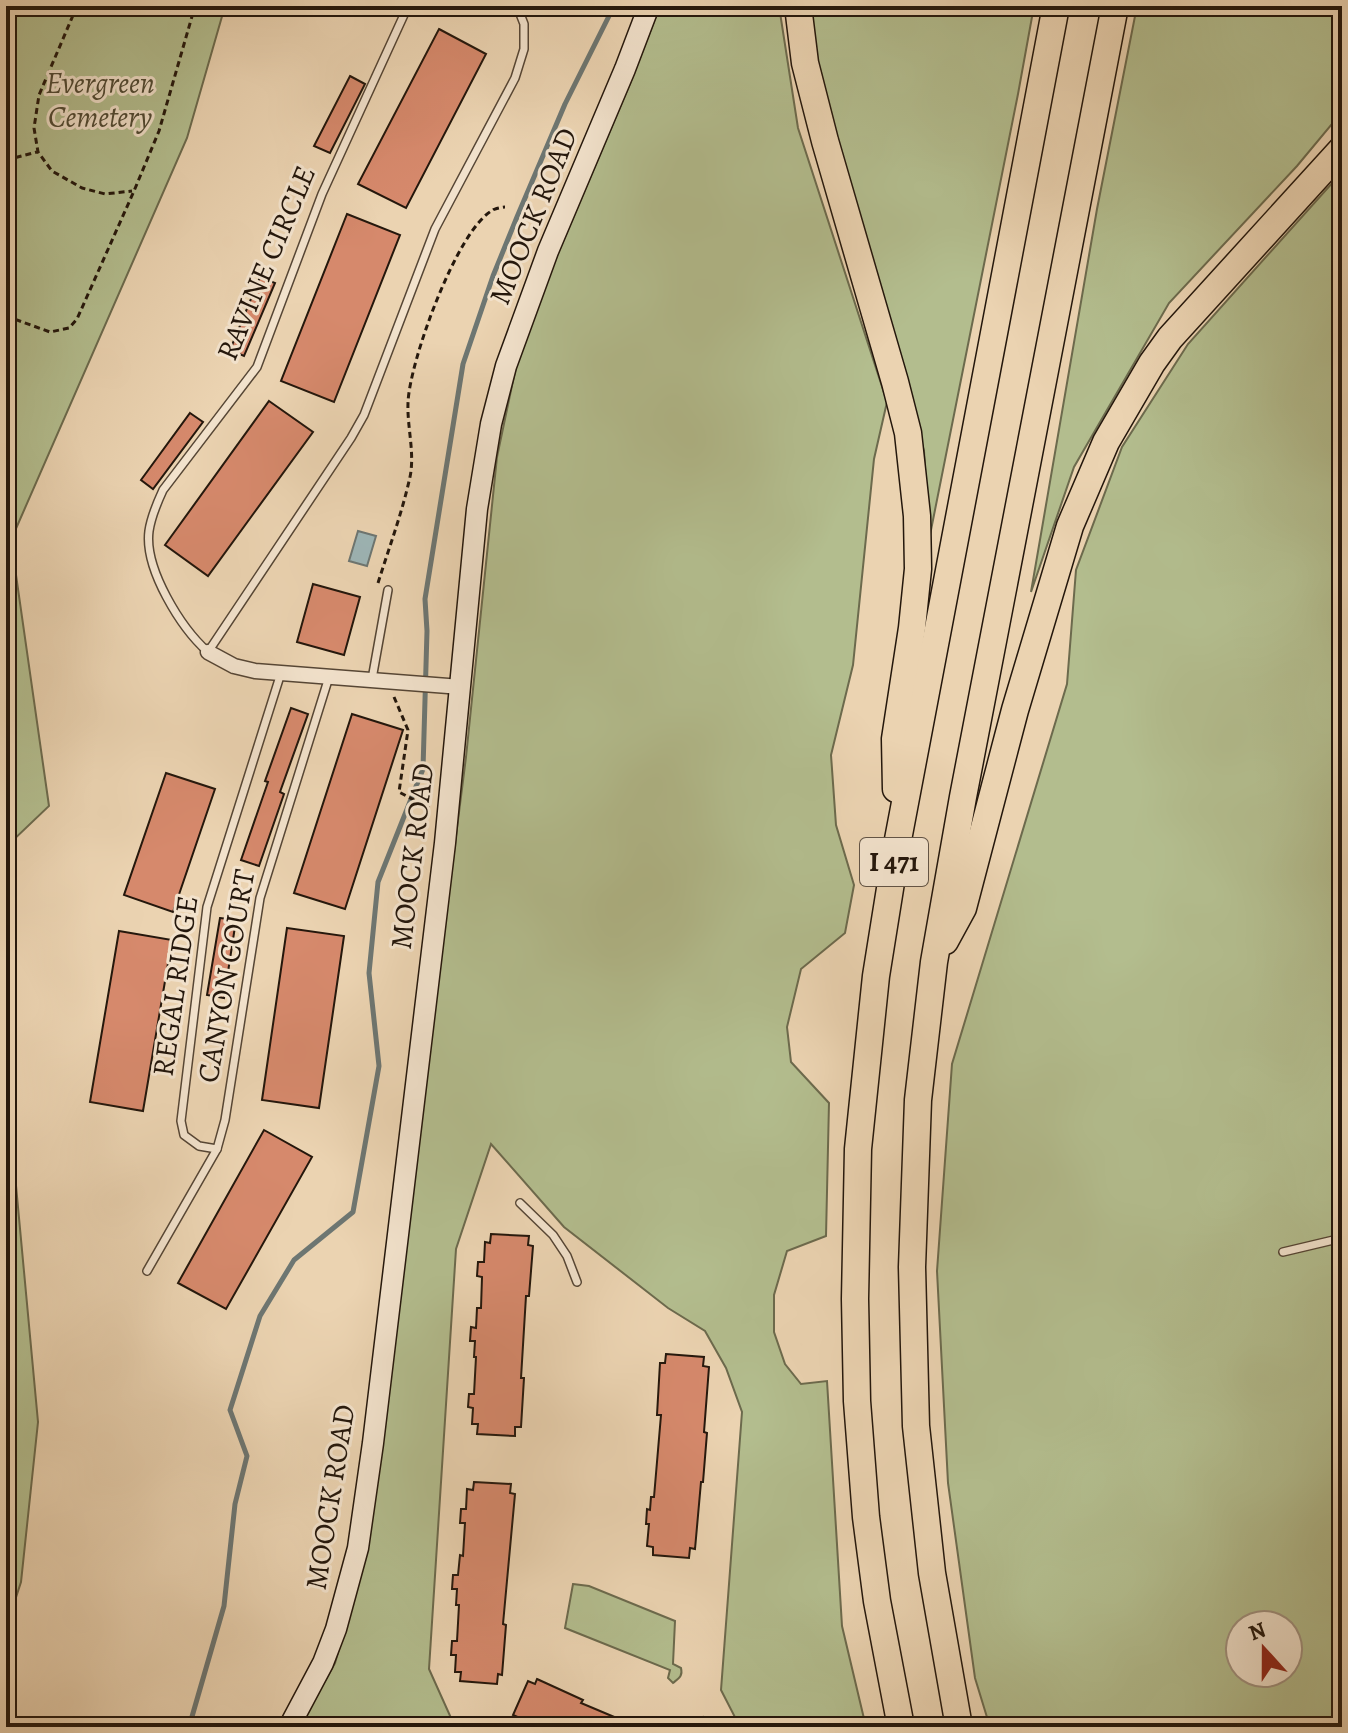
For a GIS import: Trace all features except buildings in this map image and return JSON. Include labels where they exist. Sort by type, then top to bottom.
[{"type":"highway","points":[[798,6],[805,63],[895,382],[912,460],[918,569],[895,739],[897,845]]},
{"type":"highway","name":"I 471","points":[[901,1727],[877,1601],[866,1517],[857,1401],[855,1299],[858,1149],[876,976],[897,845],[1056,6]]},
{"type":"highway","name":"I 471","points":[[959,1727],[932,1573],[920,1472],[913,1368],[912,1267],[918,1100],[934,962],[963,797],[1115,6]]},
{"type":"highway","points":[[934,962],[963,908],[1052,581],[1070,526],[1106,442],[1170,338],[1342,149]]},
{"type":"main road","name":"MOOCK ROAD","points":[[289,1727],[323,1663],[336,1629],[358,1548],[416,1083],[451,686],[491,424],[506,366],[548,251],[649,6]]},
{"type":"street","name":"RAVINE CIRCLE","points":[[208,652],[234,666],[255,671],[451,686]]},
{"type":"lane","name":"RAVINE CIRCLE","points":[[208,652],[192,638],[158,581],[150,558],[149,534],[154,512],[163,490],[257,367],[322,194],[408,6]]},
{"type":"lane","points":[[208,652],[364,415],[435,229],[515,78],[524,49],[524,24],[517,6]]},
{"type":"lane","points":[[372,679],[388,590]]},
{"type":"lane","name":"REGAL RIDGE","points":[[217,1149],[199,1146],[184,1135],[181,1121],[207,907],[281,673]]},
{"type":"lane","name":"CANYON COURT","points":[[147,1271],[217,1149],[225,1120],[260,898],[329,677]]},
{"type":"lane","points":[[1342,1130],[1336,1149],[1342,1179]]},
{"type":"lane","points":[[520,1203],[553,1235],[567,1256],[577,1282]]},
{"type":"lane","points":[[1283,1252],[1342,1238]]},
{"type":"path","points":[[77,6],[39,95],[34,128],[38,152],[52,171],[82,188],[105,194],[134,191]]},
{"type":"path","points":[[6,316],[50,332],[69,328],[77,319],[159,131],[195,6]]},
{"type":"path","points":[[6,160],[38,152]]},
{"type":"path","points":[[388,590],[377,587],[410,476],[408,401],[427,326],[458,252],[474,228],[493,209],[505,207]]},
{"type":"path","points":[[372,679],[394,697],[408,730],[399,792],[423,805]]},
{"type":"path","points":[[682,1727],[704,1717]]},
{"type":"path","points":[[1237,1727],[1243,1721],[1251,1720],[1256,1726]]},
{"type":"green space","name":"Evergreen Cemetery","points":[[6,6],[225,6],[187,138],[11,540],[49,806],[6,847]]},
{"type":"green space","points":[[660,6],[779,6],[798,128],[887,402],[874,459],[853,665],[831,755],[836,825],[854,885],[845,933],[801,969],[787,1027],[791,1062],[829,1103],[826,1236],[787,1251],[774,1295],[774,1332],[785,1364],[801,1384],[827,1381],[842,1626],[866,1727],[740,1727],[721,1690],[742,1412],[726,1368],[705,1331],[668,1308],[564,1227],[491,1144],[456,1249],[429,1669],[451,1718],[471,1727],[303,1727],[306,1714],[335,1663],[356,1590],[411,1192],[466,757],[497,457],[522,338]]},
{"type":"green space","points":[[810,6],[1034,6],[929,540],[924,451],[817,68]]},
{"type":"green space","points":[[1137,6],[1318,6],[1342,17],[1342,112],[1297,166],[1169,303],[1074,467],[1031,592],[1097,209]]},
{"type":"green space","points":[[1342,172],[1342,1727],[990,1727],[975,1678],[948,1483],[937,1271],[952,1064],[1067,684],[1076,570],[1122,447],[1188,344]]},
{"type":"green space","points":[[6,1078],[38,1422],[21,1582],[6,1628]]},
{"type":"green space","points":[[573,1584],[589,1586],[675,1621],[673,1664],[681,1668],[679,1678],[673,1683],[668,1678],[670,1670],[565,1628]]},
{"type":"water","points":[[358,531],[376,536],[367,566],[349,561]]},
{"type":"waterway","points":[[189,1727],[224,1606],[235,1504],[247,1456],[230,1410],[260,1316],[294,1260],[353,1212],[379,1066],[369,973],[378,882],[423,769],[425,599],[463,364],[517,217],[565,104],[614,6]]}]
